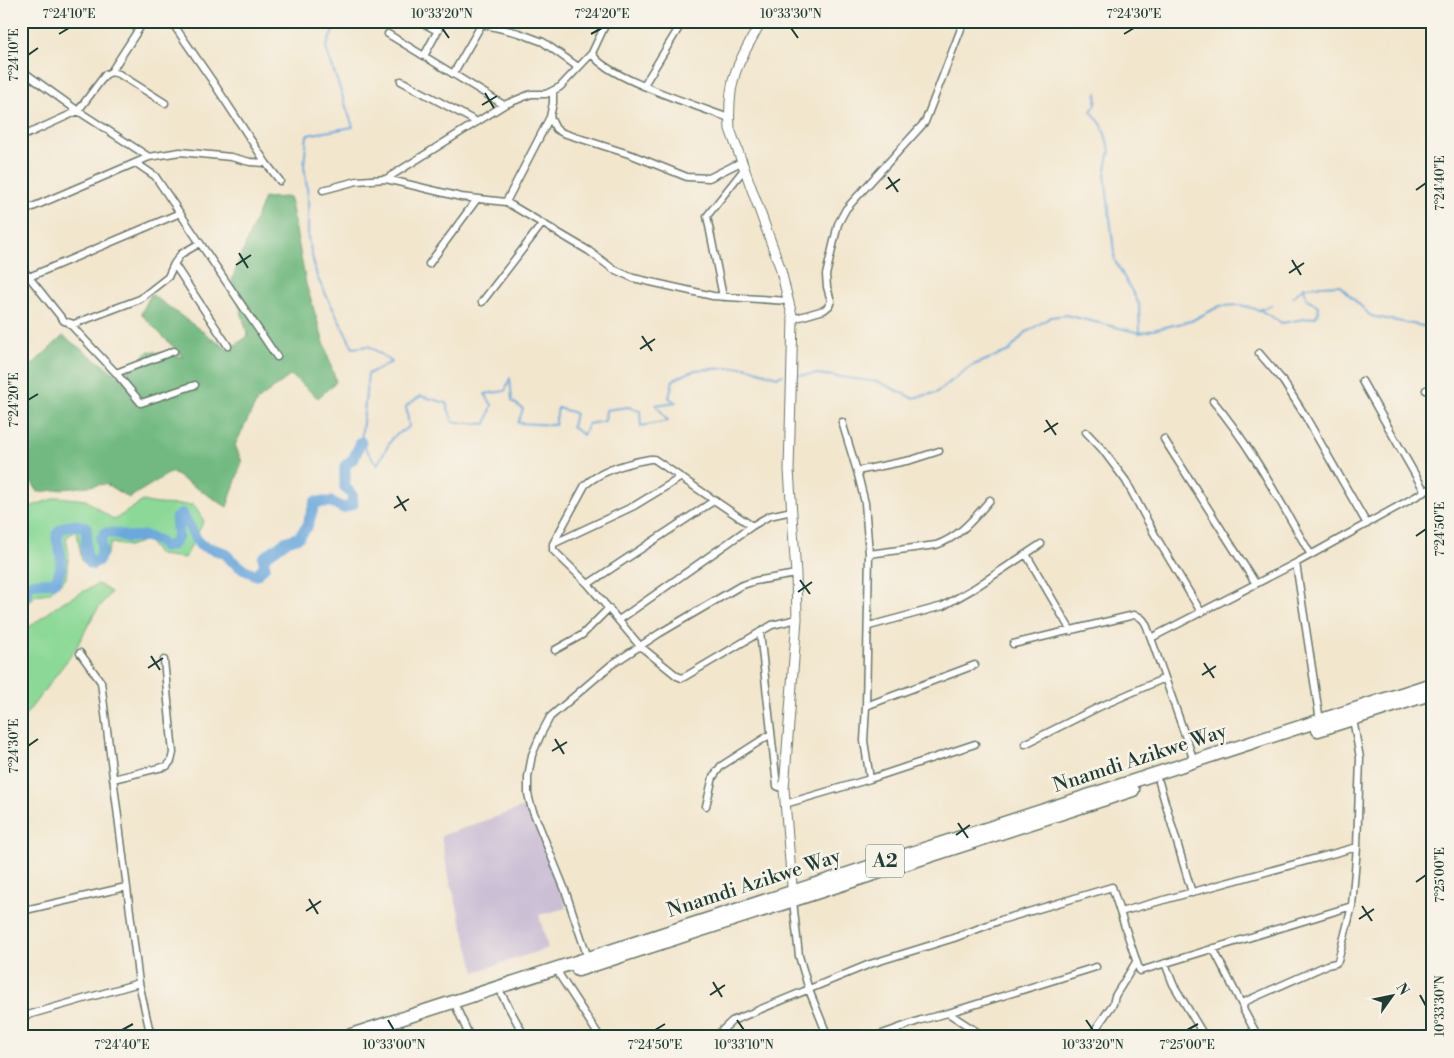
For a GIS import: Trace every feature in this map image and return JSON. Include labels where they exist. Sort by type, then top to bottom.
[{"type":"highway","name":"Nnamdi Azikwe Way","points":[[345,1037],[559,972],[1426,686],[1433,686]]},
{"type":"highway","name":"Nnamdi Azikwe Way","points":[[371,1037],[502,995],[588,958],[1159,782],[1427,695],[1433,696]]},
{"type":"street","points":[[21,137],[78,111],[105,75],[111,72],[144,21]]},
{"type":"street","points":[[171,21],[280,182]]},
{"type":"street","points":[[419,21],[438,31]]},
{"type":"street","points":[[424,56],[443,21]]},
{"type":"street","points":[[386,179],[504,105],[531,94],[553,92],[560,87],[592,53],[607,21]]},
{"type":"street","points":[[644,85],[683,21]]},
{"type":"street","points":[[761,21],[735,73],[729,103],[729,118],[730,129],[780,267],[793,319],[789,470],[797,620],[784,789],[799,956],[809,990],[828,1037]]},
{"type":"street","points":[[793,319],[824,310],[829,306],[831,301],[826,275],[838,224],[846,209],[925,122],[964,21]]},
{"type":"street","points":[[453,74],[483,23],[544,42],[578,67]]},
{"type":"street","points":[[388,34],[504,105]]},
{"type":"street","points":[[592,53],[594,58],[606,68],[626,79],[729,118]]},
{"type":"street","points":[[21,70],[78,111],[149,157]]},
{"type":"street","points":[[111,72],[119,74],[165,103]]},
{"type":"street","points":[[401,81],[477,122]]},
{"type":"street","points":[[506,202],[550,117],[553,92]]},
{"type":"street","points":[[550,117],[556,129],[563,133],[632,155],[687,177],[709,178],[744,165]]},
{"type":"street","points":[[21,212],[149,157],[180,152],[231,157],[250,162],[266,163]]},
{"type":"street","points":[[136,163],[155,176],[277,357]]},
{"type":"street","points":[[723,297],[707,216],[744,165]]},
{"type":"street","points":[[323,190],[357,181],[386,179],[461,197],[506,202],[589,251],[624,275],[712,296],[788,302]]},
{"type":"street","points":[[428,264],[477,199]]},
{"type":"street","points":[[29,277],[180,213]]},
{"type":"street","points":[[482,302],[542,224]]},
{"type":"street","points":[[21,267],[64,321],[74,324],[140,298],[168,277],[181,254],[200,243]]},
{"type":"street","points":[[174,264],[228,346]]},
{"type":"street","points":[[69,323],[141,403],[195,385]]},
{"type":"street","points":[[116,373],[174,352]]},
{"type":"street","points":[[1259,353],[1283,381],[1367,524]]},
{"type":"street","points":[[1362,381],[1425,492]]},
{"type":"street","points":[[1426,390],[1433,394]]},
{"type":"street","points":[[1213,401],[1228,419],[1257,463],[1311,555]]},
{"type":"street","points":[[842,422],[865,503],[869,554],[869,626],[864,741],[870,779]]},
{"type":"street","points":[[1086,432],[1102,449],[1126,481],[1155,535],[1202,612]]},
{"type":"street","points":[[1164,438],[1256,584]]},
{"type":"street","points":[[857,471],[939,452]]},
{"type":"street","points":[[752,526],[654,459],[650,459],[614,468],[592,479],[585,485],[553,544],[553,550],[588,584],[640,646],[682,678],[772,625],[797,620]]},
{"type":"street","points":[[553,544],[634,506],[680,478]]},
{"type":"street","points":[[1151,638],[1311,555],[1433,487]]},
{"type":"street","points":[[588,584],[715,500]]},
{"type":"street","points":[[869,554],[936,545],[945,542],[968,526],[990,500]]},
{"type":"street","points":[[619,620],[752,526],[769,516],[792,511]]},
{"type":"street","points":[[869,626],[943,606],[973,589],[1041,544]]},
{"type":"street","points":[[1026,554],[1071,631]]},
{"type":"street","points":[[1296,563],[1320,721]]},
{"type":"street","points":[[588,958],[565,890],[531,806],[528,794],[528,777],[532,755],[540,734],[550,717],[611,665],[640,646],[740,586],[755,581],[796,574]]},
{"type":"street","points":[[555,650],[582,635],[609,608]]},
{"type":"street","points":[[1013,644],[1134,615],[1141,616],[1151,638],[1194,762]]},
{"type":"street","points":[[760,632],[777,786],[784,789]]},
{"type":"street","points":[[80,653],[101,682],[139,984],[151,1037]]},
{"type":"street","points":[[113,778],[167,766],[171,761],[173,753],[164,660]]},
{"type":"street","points":[[866,706],[975,665]]},
{"type":"street","points":[[1025,744],[1099,707],[1165,678]]},
{"type":"street","points":[[1243,1007],[1244,1002],[1327,965],[1336,963],[1352,906],[1357,847],[1360,758],[1353,719]]},
{"type":"street","points":[[706,806],[713,778],[721,766],[771,734]]},
{"type":"street","points":[[785,804],[870,779],[975,744]]},
{"type":"street","points":[[1159,782],[1192,893]]},
{"type":"street","points":[[1120,912],[1357,847]]},
{"type":"street","points":[[21,911],[126,887]]},
{"type":"street","points":[[715,1037],[732,1021],[870,964],[954,938],[1001,920],[1112,887],[1140,971],[1352,906]]},
{"type":"street","points":[[1213,948],[1243,1007],[1255,1036]]},
{"type":"street","points":[[1090,1037],[1113,1004],[1115,996],[1136,962]]},
{"type":"street","points":[[1165,963],[1173,984],[1205,1037]]},
{"type":"street","points":[[874,1037],[921,1020],[1096,967]]},
{"type":"street","points":[[559,972],[600,1037]]},
{"type":"street","points":[[21,1017],[139,984]]},
{"type":"street","points":[[502,995],[525,1037]]},
{"type":"street","points":[[457,1009],[470,1037]]},
{"type":"street","points":[[948,1013],[985,1037]]},
{"type":"shaded area","points":[[527,806],[556,872],[566,908],[539,915],[548,948],[475,972],[447,870],[441,836]]},
{"type":"green space","points":[[290,197],[306,284],[336,382],[318,398],[291,375],[257,401],[235,445],[242,462],[227,507],[171,472],[129,498],[106,484],[38,492],[21,465],[21,375],[63,336],[120,377],[149,351],[183,357],[141,314],[151,294],[228,350],[248,336],[232,279],[264,198]]},
{"type":"green space","points":[[58,497],[86,500],[114,520],[143,501],[149,503],[194,505],[204,521],[185,558],[159,555],[147,540],[128,546],[111,543],[106,557],[93,570],[82,561],[76,530],[66,538],[69,553],[66,578],[49,593],[35,595],[25,608],[21,606],[21,510]]},
{"type":"green space","points":[[98,584],[111,592],[94,614],[75,650],[24,717],[21,730],[21,631],[28,628],[63,602]]},
{"type":"waterway","points":[[337,21],[326,48],[353,127],[307,135],[304,165],[308,196],[308,238],[317,277],[353,348],[369,346],[392,362],[368,374],[361,442],[377,465],[393,437],[409,427],[406,406],[421,396],[446,403],[453,422],[486,424],[492,405],[485,394],[505,391],[510,378],[512,401],[523,409],[518,423],[555,425],[558,408],[575,413],[572,427],[583,435],[588,424],[605,421],[606,410],[628,407],[640,411],[641,426],[668,421],[656,405],[676,402],[669,398],[673,380],[695,370],[746,367],[777,377],[783,375]]},
{"type":"waterway","points":[[1097,93],[1096,104],[1091,111],[1102,125],[1110,150],[1105,175],[1115,261],[1139,304],[1140,333]]},
{"type":"waterway","points":[[1293,297],[1304,287],[1339,285],[1371,316],[1433,328]]},
{"type":"waterway","points":[[1260,310],[1282,323],[1315,317],[1319,311],[1318,306],[1306,298],[1304,287]]},
{"type":"waterway","points":[[797,375],[817,374],[879,382],[912,398],[936,393],[971,366],[1009,351],[1025,333],[1051,317],[1066,315],[1140,333],[1191,321],[1220,306],[1240,305],[1259,310],[1272,305]]},
{"type":"waterway","points":[[21,599],[25,597],[28,585],[55,582],[59,574],[61,561],[57,539],[60,530],[68,526],[86,527],[86,554],[91,564],[99,560],[102,551],[101,539],[105,533],[115,533],[127,537],[145,536],[157,540],[165,547],[172,545],[178,537],[176,518],[182,514],[200,545],[225,553],[243,569],[256,575],[265,566],[263,558],[285,542],[299,537],[307,527],[315,502],[332,502],[343,508],[353,504],[352,495],[345,487],[345,466],[354,458],[361,442]]}]
